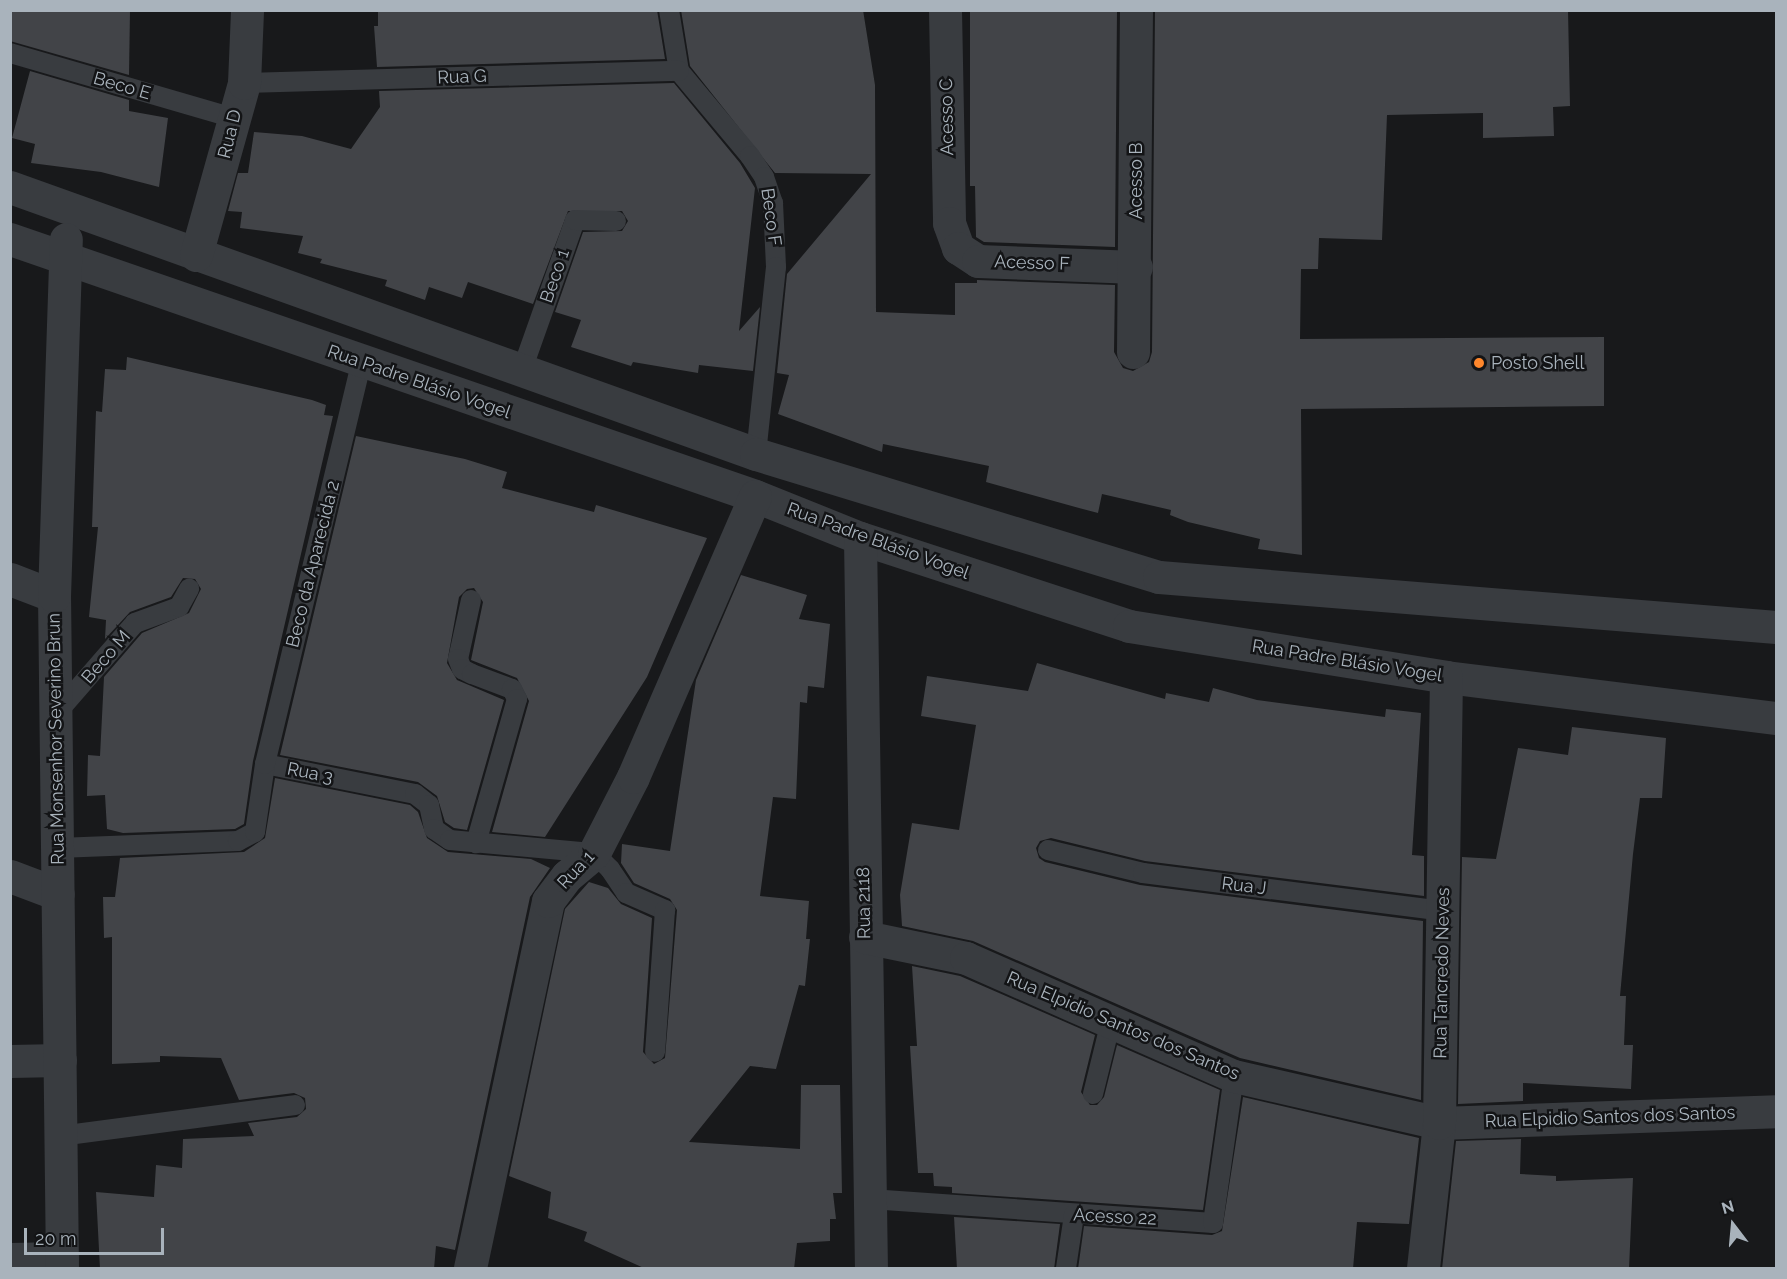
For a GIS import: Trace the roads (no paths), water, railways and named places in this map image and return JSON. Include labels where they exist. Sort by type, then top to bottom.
[{"type":"street","name":"Rua D","points":[[196,255],[244,83],[248,10]]},
{"type":"street","name":"Acesso C","points":[[945,10],[949,223]]},
{"type":"street","name":"Acesso B","points":[[1133,352],[1136,267],[1136,10]]},
{"type":"street","points":[[10,187],[67,210],[756,454],[1159,577],[1776,627]]},
{"type":"street","name":"Rua Monsenhor Severino Brun","points":[[62,1263],[54,596],[67,210]]},
{"type":"street","name":"Acesso F","points":[[949,223],[958,248],[978,261],[1136,267]]},
{"type":"street","name":"Rua Padre Blásio Vogel","points":[[10,239],[361,363],[755,496],[860,538],[1129,626],[1446,678],[1776,718]]},
{"type":"street","name":"Rua 1","points":[[470,1269],[548,901],[567,876],[594,853],[633,777],[755,496]]},
{"type":"street","name":"Rua 2118","points":[[860,538],[872,1269]]},
{"type":"street","points":[[10,579],[54,596]]},
{"type":"street","name":"Rua Tancredo Neves","points":[[1423,1269],[1439,1123],[1446,678]]},
{"type":"street","points":[[10,876],[58,894]]},
{"type":"street","name":"Rua Elpidio Santos dos Santos","points":[[865,937],[966,958],[1234,1077],[1439,1123],[1776,1111]]},
{"type":"street","points":[[10,1061],[60,1060]]},
{"type":"street","points":[[10,1259],[62,1263]]},
{"type":"lane","name":"Beco F","points":[[669,10],[680,71],[765,177],[773,203],[776,267],[756,454]]},
{"type":"lane","name":"Beco E","points":[[10,53],[234,118]]},
{"type":"lane","name":"Rua G","points":[[244,83],[680,71]]},
{"type":"lane","name":"Beco 1","points":[[522,370],[575,220],[616,221]]},
{"type":"lane","name":"Beco da Aparecida 2","points":[[265,764],[361,363]]},
{"type":"lane","name":"Beco M","points":[[56,715],[135,623],[179,608],[189,589]]},
{"type":"lane","points":[[471,600],[458,659],[462,669],[472,675],[512,689],[518,699],[476,843]]},
{"type":"lane","name":"Rua 3","points":[[58,848],[248,839],[258,823],[265,764],[415,794],[429,805],[434,829],[440,836],[476,843],[594,853]]},
{"type":"lane","name":"Rua J","points":[[1047,850],[1143,873],[1443,911]]},
{"type":"lane","points":[[594,853],[610,869],[626,893],[665,910],[654,1052]]},
{"type":"lane","points":[[1093,1094],[1111,1022]]},
{"type":"lane","name":"Acesso 22","points":[[870,1199],[1214,1223],[1234,1077]]},
{"type":"lane","points":[[60,1136],[295,1105]]},
{"type":"lane","points":[[1066,1269],[1074,1215]]},
{"type":"place","name":"Posto Shell","points":[[1479,363]]}]
